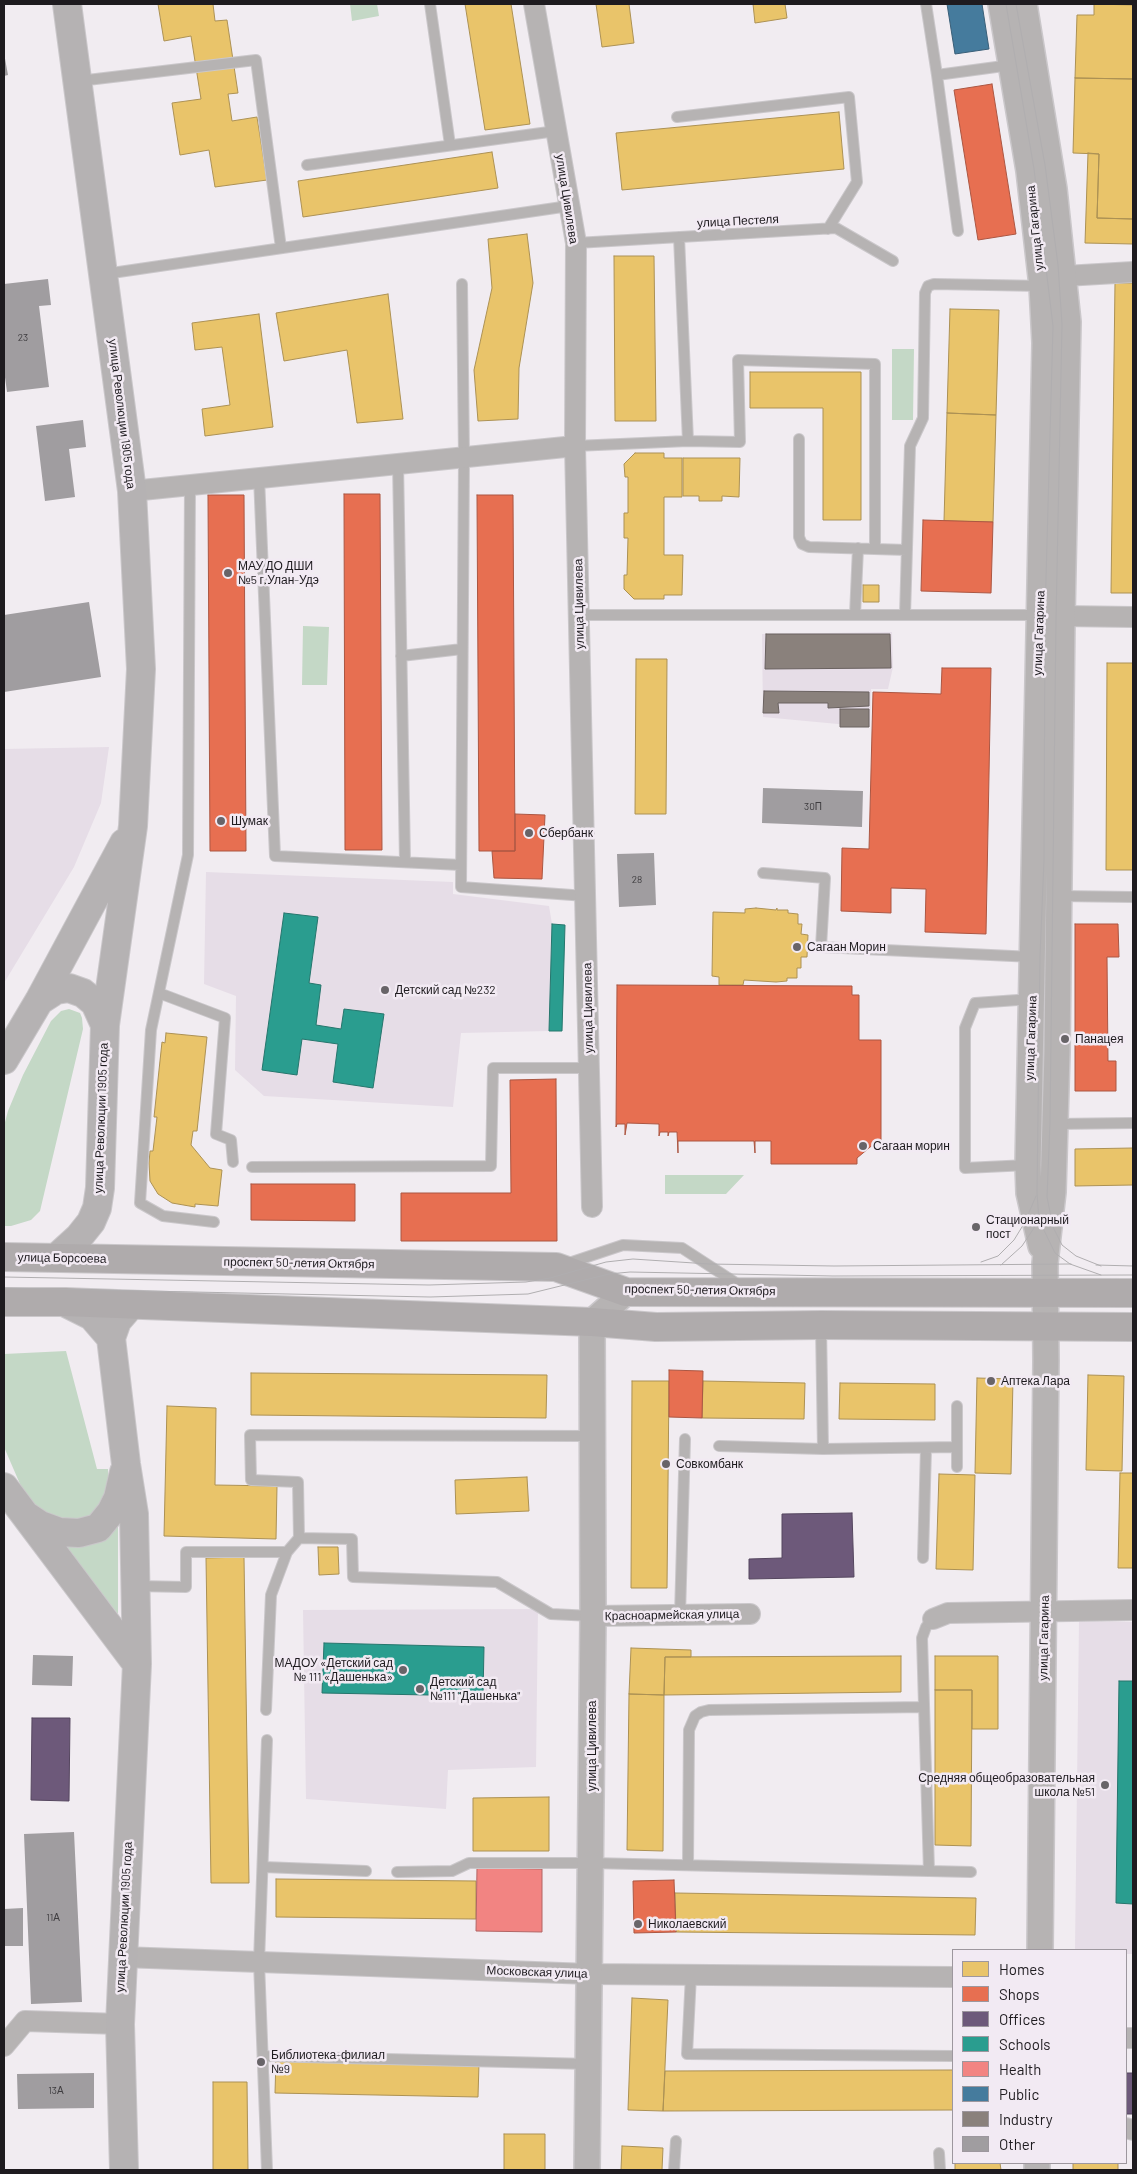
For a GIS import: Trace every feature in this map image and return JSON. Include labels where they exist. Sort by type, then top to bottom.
[{"type":"main road","name":"улица Революции 1905 года","points":[[57,1257],[79,1237],[91,1222],[97,1208],[100,1188],[105,1024],[133,826],[141,669],[132,491],[68,4]]},
{"type":"main road","name":"улица Революции 1905 года","points":[[4,1060],[39,1001],[133,826]]},
{"type":"main road","name":"улица Революции 1905 года","points":[[39,1001],[56,990],[69,988],[83,993],[95,1003],[105,1024]]},
{"type":"main road","name":"улица Борсоева","points":[[4,1257],[121,1260]]},
{"type":"main road","name":"проспект 50-летия Октября","points":[[121,1260],[556,1267],[626,1292],[1133,1293]]},
{"type":"main road","points":[[4,1302],[64,1302],[592,1322],[656,1327],[821,1325],[1133,1327]]},
{"type":"main road","points":[[64,1302],[92,1316],[111,1338]]},
{"type":"main road","points":[[111,1338],[116,1321],[130,1306]]},
{"type":"main road","name":"улица Революции 1905 года","points":[[111,1338],[134,1514],[137,1664],[120,2024],[124,2170]]},
{"type":"main road","name":"улица Революции 1905 года","points":[[23,1514],[40,1525],[59,1532],[79,1533],[98,1528],[111,1512],[118,1498],[126,1464]]},
{"type":"main road","name":"улица Революции 1905 года","points":[[4,1488],[137,1664]]},
{"type":"street","name":"улица Цивилева","points":[[534,4],[576,243],[575,446],[592,1207]]},
{"type":"street","name":"улица Гагарина","points":[[1002,4],[1029,171],[1068,322],[1050,616],[1034,957],[1044,998],[1054,1124],[1029,1193],[1045,1263]]},
{"type":"street","name":"улица Гагарина","points":[[1024,4],[1054,189],[1057,283]]},
{"type":"street","points":[[1057,283],[1133,272]]},
{"type":"street","points":[[132,491],[575,446]]},
{"type":"street","name":"улица Гагарина","points":[[1040,1949],[1044,1610],[1045,1263],[1053,1192],[1040,1164],[1044,998],[1059,956],[1050,616]]},
{"type":"street","points":[[1050,616],[1133,617]]},
{"type":"street","points":[[592,1322],[626,1292]]},
{"type":"street","name":"улица Цивилева","points":[[587,2170],[593,1616],[592,1322]]},
{"type":"street","points":[[933,1620],[948,1612],[1133,1610]]},
{"type":"street","name":"Красноармейская улица","points":[[593,1616],[750,1614]]},
{"type":"street","name":"Московская улица","points":[[122,1957],[590,1974],[952,1976]]},
{"type":"street","points":[[4,2046],[25,2021],[120,2024]]},
{"type":"lane","points":[[430,4],[450,146]]},
{"type":"lane","points":[[926,4],[958,231]]},
{"type":"lane","points":[[78,81],[256,60],[281,248]]},
{"type":"lane","points":[[937,75],[1012,65]]},
{"type":"lane","points":[[678,116],[849,97],[857,182],[828,229]]},
{"type":"lane","points":[[307,165],[556,131]]},
{"type":"lane","points":[[103,274],[569,206]]},
{"type":"lane","name":"улица Пестеля","points":[[576,243],[836,228],[893,261]]},
{"type":"lane","points":[[679,237],[688,441]]},
{"type":"lane","points":[[905,615],[910,446],[922,418],[924,293],[928,286],[934,284],[1057,283]]},
{"type":"lane","points":[[462,284],[464,457],[461,887],[586,896]]},
{"type":"lane","points":[[575,446],[688,441],[740,442],[738,360],[875,364],[875,549]]},
{"type":"lane","points":[[799,438],[800,537],[802,544],[809,547],[907,550]]},
{"type":"lane","points":[[398,463],[405,862]]},
{"type":"lane","points":[[259,477],[274,856],[461,865]]},
{"type":"lane","points":[[190,484],[188,855],[151,1030],[140,1203],[163,1216],[214,1222]]},
{"type":"lane","points":[[855,615],[858,548]]},
{"type":"lane","points":[[579,615],[1050,616]]},
{"type":"lane","points":[[401,656],[462,649]]},
{"type":"lane","points":[[763,873],[825,878],[821,947],[1034,957],[1059,956]]},
{"type":"lane","points":[[1058,896],[1133,897]]},
{"type":"lane","points":[[159,993],[224,1018],[216,1134],[232,1140],[233,1162]]},
{"type":"lane","points":[[1040,1164],[964,1168],[965,1028],[974,1003],[1044,998]]},
{"type":"lane","points":[[252,1167],[491,1166],[493,1068],[590,1068]]},
{"type":"lane","points":[[1054,1124],[1133,1123]]},
{"type":"lane","points":[[556,1267],[622,1245],[682,1248],[726,1275],[746,1291]]},
{"type":"lane","points":[[821,1325],[823,1449]]},
{"type":"lane","points":[[957,1406],[957,1467]]},
{"type":"lane","points":[[266,1710],[271,1595],[287,1552],[299,1538],[298,1482],[251,1480],[250,1435],[592,1436]]},
{"type":"lane","points":[[680,1615],[685,1439]]},
{"type":"lane","points":[[719,1446],[823,1449],[957,1447]]},
{"type":"lane","points":[[924,1558],[926,1448]]},
{"type":"lane","points":[[299,1538],[352,1539],[353,1577],[497,1582],[551,1614],[593,1616]]},
{"type":"lane","points":[[135,1586],[186,1587],[186,1552],[287,1552]]},
{"type":"lane","points":[[929,1871],[922,1638],[926,1627],[933,1620]]},
{"type":"lane","points":[[688,1865],[689,1730],[695,1716],[709,1710],[924,1707]]},
{"type":"lane","points":[[267,2170],[260,1962],[268,1740]]},
{"type":"lane","points":[[397,1872],[452,1870],[469,1863],[591,1863],[971,1872]]},
{"type":"lane","points":[[263,1867],[366,1870]]},
{"type":"lane","points":[[691,1974],[687,2054],[952,2056]]},
{"type":"lane","points":[[263,2056],[589,2064]]},
{"type":"lane","points":[[674,2170],[676,2141]]},
{"type":"lane","points":[[939,2153],[940,2170]]},
{"type":"shaded area","points":[[892,632],[893,667],[888,689],[871,689],[870,727],[763,717],[762,634]]},
{"type":"shaded area","points":[[109,747],[101,803],[74,867],[4,983],[4,749]]},
{"type":"shaded area","name":"Детский сад №232","points":[[206,872],[453,882],[453,894],[549,906],[552,924],[549,1031],[461,1033],[453,1107],[264,1096],[235,1070],[236,996],[204,984]]},
{"type":"shaded area","name":"Детский сад №111 \"Дашенька\"","points":[[538,1609],[536,1767],[448,1770],[446,1809],[306,1799],[303,1610]]},
{"type":"shaded area","name":"Средняя общеобразовательная школа №51","points":[[1079,1621],[1133,1622],[1133,1954],[1127,1954],[1127,1949],[1075,1949]]},
{"type":"green space","points":[[350,4],[377,4],[379,16],[352,21]]},
{"type":"green space","points":[[892,349],[914,349],[913,420],[892,420]]},
{"type":"green space","points":[[303,626],[329,627],[327,685],[302,685]]},
{"type":"green space","points":[[69,1009],[80,1013],[83,1029],[40,1211],[31,1220],[11,1226],[4,1226],[4,1126],[8,1111],[23,1075],[51,1021],[61,1011]]},
{"type":"green space","points":[[665,1175],[744,1175],[726,1194],[665,1194]]},
{"type":"green space","points":[[66,1351],[97,1469],[108,1469],[109,1491],[94,1519],[78,1524],[45,1515],[31,1502],[20,1484],[4,1447],[4,1354]]},
{"type":"green space","points":[[118,1526],[118,1614],[59,1540],[104,1538]]},
{"type":"building: Homes","points":[[158,4],[213,4],[215,21],[227,20],[238,93],[228,94],[232,121],[257,117],[267,180],[215,187],[209,150],[180,155],[172,103],[201,99],[191,36],[164,41]]},
{"type":"building: Homes","points":[[465,4],[511,4],[530,124],[485,130]]},
{"type":"building: Homes","points":[[596,4],[629,4],[634,43],[602,47]]},
{"type":"building: Homes","points":[[753,4],[785,4],[787,18],[755,23]]},
{"type":"building: Homes","points":[[1094,4],[1133,5],[1133,79],[1075,78],[1077,15],[1094,15]]},
{"type":"building: Homes","points":[[1075,78],[1133,79],[1133,219],[1097,218],[1099,154],[1073,153]]},
{"type":"building: Homes","points":[[839,112],[844,169],[622,190],[616,133]]},
{"type":"building: Homes","points":[[492,152],[498,188],[303,217],[298,181]]},
{"type":"building: Homes","points":[[1088,153],[1099,154],[1097,218],[1133,219],[1133,244],[1085,243]]},
{"type":"building: Homes","points":[[527,234],[533,283],[519,368],[518,419],[478,421],[474,370],[492,288],[488,239]]},
{"type":"building: Homes","points":[[614,256],[654,256],[656,421],[615,421]]},
{"type":"building: Homes","points":[[1115,283],[1133,283],[1133,593],[1111,593]]},
{"type":"building: Homes","points":[[388,294],[403,419],[357,423],[347,350],[284,361],[276,313]]},
{"type":"building: Homes","points":[[950,309],[999,310],[996,415],[947,413]]},
{"type":"building: Homes","points":[[259,314],[273,427],[205,436],[202,409],[230,405],[222,347],[195,350],[192,323]]},
{"type":"building: Homes","points":[[750,372],[861,372],[861,520],[823,520],[823,408],[750,408]]},
{"type":"building: Homes","points":[[947,413],[996,415],[993,522],[944,521]]},
{"type":"building: Homes","points":[[635,453],[664,453],[664,458],[682,458],[682,497],[664,497],[664,555],[683,555],[682,595],[664,595],[664,599],[634,599],[624,589],[624,575],[627,575],[628,538],[624,538],[624,513],[628,513],[628,477],[625,477],[624,464]]},
{"type":"building: Homes","points":[[683,458],[740,458],[739,497],[722,496],[722,501],[699,501],[699,496],[683,496]]},
{"type":"building: Homes","points":[[863,585],[879,585],[879,602],[863,602]]},
{"type":"building: Homes","points":[[636,659],[667,659],[666,814],[635,814]]},
{"type":"building: Homes","points":[[1107,663],[1133,663],[1133,870],[1106,870]]},
{"type":"building: Homes","points":[[777,908],[777,910],[788,910],[788,913],[798,914],[798,924],[802,924],[801,934],[808,935],[807,957],[801,957],[801,968],[797,968],[797,978],[787,978],[787,981],[776,982],[744,980],[743,985],[719,985],[719,977],[712,976],[713,912],[745,913],[745,909],[776,910]]},
{"type":"building: Homes","points":[[166,1033],[207,1037],[197,1131],[193,1131],[191,1145],[210,1168],[222,1170],[218,1206],[195,1204],[195,1207],[172,1203],[158,1194],[150,1181],[150,1151],[153,1151],[157,1117],[154,1117],[162,1042],[165,1043]]},
{"type":"building: Homes","points":[[1133,1148],[1133,1185],[1075,1186],[1075,1149]]},
{"type":"building: Homes","points":[[251,1373],[547,1375],[546,1418],[251,1415]]},
{"type":"building: Homes","points":[[1088,1375],[1124,1376],[1122,1471],[1086,1470]]},
{"type":"building: Homes","points":[[977,1378],[1013,1379],[1011,1474],[975,1473]]},
{"type":"building: Homes","points":[[632,1381],[669,1381],[667,1588],[631,1588]]},
{"type":"building: Homes","points":[[703,1381],[805,1383],[804,1419],[702,1418]]},
{"type":"building: Homes","points":[[840,1383],[935,1384],[935,1420],[839,1419]]},
{"type":"building: Homes","points":[[167,1406],[216,1408],[215,1485],[277,1486],[276,1539],[164,1536]]},
{"type":"building: Homes","points":[[1120,1473],[1133,1473],[1133,1568],[1118,1568]]},
{"type":"building: Homes","points":[[939,1474],[975,1475],[973,1570],[936,1569]]},
{"type":"building: Homes","points":[[527,1477],[529,1511],[456,1514],[455,1480]]},
{"type":"building: Homes","points":[[318,1547],[338,1547],[339,1574],[319,1575]]},
{"type":"building: Homes","points":[[244,1557],[249,1883],[211,1883],[206,1558]]},
{"type":"building: Homes","points":[[631,1648],[691,1650],[691,1657],[665,1657],[664,1695],[629,1694]]},
{"type":"building: Homes","points":[[901,1656],[901,1692],[664,1695],[665,1657]]},
{"type":"building: Homes","points":[[935,1656],[998,1656],[998,1729],[972,1729],[972,1690],[935,1690]]},
{"type":"building: Homes","points":[[935,1690],[972,1690],[971,1846],[935,1845]]},
{"type":"building: Homes","points":[[629,1694],[664,1695],[663,1851],[627,1850]]},
{"type":"building: Homes","points":[[549,1797],[549,1851],[473,1851],[473,1798]]},
{"type":"building: Homes","points":[[276,1879],[476,1881],[476,1919],[276,1917]]},
{"type":"building: Homes","points":[[675,1893],[976,1898],[975,1935],[676,1932]]},
{"type":"building: Homes","points":[[632,1998],[668,2000],[663,2111],[628,2110]]},
{"type":"building: Homes","points":[[276,2059],[479,2063],[478,2097],[275,2093]]},
{"type":"building: Homes","points":[[952,2070],[952,2110],[663,2111],[665,2071]]},
{"type":"building: Homes","points":[[213,2082],[247,2082],[248,2170],[213,2170]]},
{"type":"building: Homes","points":[[504,2134],[545,2134],[545,2170],[504,2170]]},
{"type":"building: Homes","points":[[622,2146],[663,2148],[662,2170],[621,2170]]},
{"type":"building: Homes","points":[[955,2164],[1000,2164],[1001,2170],[955,2170]]},
{"type":"building: Homes","points":[[1073,2164],[1118,2164],[1118,2170],[1073,2170]]},
{"type":"building: Shops","points":[[992,84],[1016,234],[978,240],[954,90]]},
{"type":"building: Shops","points":[[344,494],[380,494],[382,850],[345,850]]},
{"type":"building: Shops","points":[[208,495],[244,495],[246,851],[210,851]]},
{"type":"building: Shops","points":[[477,495],[513,495],[515,851],[479,851]]},
{"type":"building: Shops","points":[[923,520],[993,522],[991,593],[921,591]]},
{"type":"building: Shops","points":[[942,668],[991,668],[986,934],[925,932],[926,889],[891,888],[891,913],[841,911],[842,848],[869,849],[873,692],[941,694]]},
{"type":"building: Shops","name":"Сбербанк","points":[[515,814],[545,815],[542,879],[494,878],[492,851],[515,851]]},
{"type":"building: Shops","points":[[1075,924],[1118,924],[1119,957],[1107,957],[1108,1061],[1116,1061],[1116,1091],[1075,1091]]},
{"type":"building: Shops","points":[[617,985],[852,986],[852,995],[859,995],[859,1040],[881,1040],[881,1143],[875,1143],[857,1158],[857,1164],[771,1164],[771,1141],[755,1141],[755,1153],[754,1141],[678,1141],[678,1153],[677,1132],[669,1132],[668,1136],[668,1132],[660,1132],[659,1136],[659,1124],[627,1123],[625,1135],[625,1124],[617,1124],[616,1127]]},
{"type":"building: Shops","points":[[556,1079],[557,1241],[401,1241],[401,1193],[511,1193],[510,1080]]},
{"type":"building: Shops","points":[[251,1184],[355,1184],[355,1221],[251,1220]]},
{"type":"building: Shops","points":[[669,1370],[703,1371],[702,1418],[669,1417]]},
{"type":"building: Shops","points":[[674,1880],[676,1932],[634,1933],[633,1881]]},
{"type":"building: Offices","points":[[852,1513],[854,1577],[749,1579],[749,1559],[782,1558],[782,1514]]},
{"type":"building: Offices","points":[[32,1718],[70,1718],[69,1801],[31,1800]]},
{"type":"building: Offices","points":[[1127,2073],[1133,2073],[1133,2114],[1127,2114]]},
{"type":"building: Schools","points":[[284,913],[318,917],[309,983],[321,985],[316,1025],[341,1029],[344,1009],[384,1014],[373,1088],[333,1082],[338,1044],[302,1039],[297,1075],[262,1070]]},
{"type":"building: Schools","points":[[552,924],[565,925],[562,1031],[549,1031]]},
{"type":"building: Schools","name":"МАДОУ «Детский сад № 111 «Дашенька»","points":[[324,1643],[484,1647],[483,1696],[322,1693]]},
{"type":"building: Schools","name":"Средняя общеобразовательная школа №51","points":[[1119,1681],[1133,1681],[1133,1904],[1116,1903]]},
{"type":"building: Health","points":[[477,1868],[542,1869],[542,1932],[476,1931]]},
{"type":"building: Public","points":[[947,4],[982,4],[989,49],[955,54]]},
{"type":"building: Industry","points":[[766,634],[890,634],[891,668],[765,669]]},
{"type":"building: Industry","points":[[764,691],[869,692],[869,706],[828,708],[828,703],[778,703],[779,713],[763,713]]},
{"type":"building: Industry","points":[[840,709],[869,709],[869,727],[840,727]]},
{"type":"building: Other","points":[[4,53],[8,75],[4,76]]},
{"type":"building: Other","points":[[48,279],[51,305],[39,306],[49,387],[7,392],[4,370],[4,284]]},
{"type":"building: Other","points":[[83,420],[86,447],[69,449],[75,497],[45,501],[36,426]]},
{"type":"building: Other","points":[[89,602],[101,677],[4,692],[4,615]]},
{"type":"building: Other","points":[[763,788],[863,791],[862,827],[762,823]]},
{"type":"building: Other","points":[[654,853],[656,905],[619,907],[617,854]]},
{"type":"building: Other","points":[[33,1655],[73,1656],[72,1686],[32,1685]]},
{"type":"building: Other","points":[[74,1832],[82,2002],[31,2004],[24,1834]]},
{"type":"building: Other","points":[[23,1908],[23,1946],[4,1946],[4,1909]]},
{"type":"building: Other","points":[[94,2073],[94,2108],[18,2109],[17,2074]]},
{"type":"tram line","points":[[1006,4],[1034,169],[1053,326],[1045,615],[1044,860],[1040,956],[1037,1193],[1039,1220],[1055,1253],[1070,1264],[1101,1275]]},
{"type":"tram line","points":[[1016,4],[1045,165],[1058,265],[1062,324],[1056,620],[1050,1123],[1047,1197],[1053,1227],[1062,1245],[1076,1256],[1101,1266]]},
{"type":"tram line","points":[[981,1262],[998,1256],[1014,1240],[1025,1222],[1036,1196]]},
{"type":"tram line","points":[[1001,1265],[1022,1246],[1042,1216]]},
{"type":"tram line","points":[[4,1277],[429,1285],[526,1282],[550,1278],[606,1262],[633,1259],[709,1264],[834,1266],[1071,1264]]},
{"type":"tram line","points":[[1096,1265],[1133,1266]]},
{"type":"tram line","points":[[4,1288],[430,1297],[528,1294],[609,1274],[630,1272],[833,1276],[1133,1275]]},
{"type":"place","name":"МАУ ДО ДШИ №5 г.Улан-Удэ","points":[[228,573]]},
{"type":"place","name":"Шумак","points":[[221,821]]},
{"type":"place","name":"Сбербанк","points":[[529,833]]},
{"type":"place","name":"Сагаан Морин","points":[[797,947]]},
{"type":"place","name":"Детский сад №232","points":[[385,990]]},
{"type":"place","name":"Панацея","points":[[1065,1039]]},
{"type":"place","name":"Сагаан морин","points":[[863,1146]]},
{"type":"place","name":"Стационарный пост","points":[[976,1227]]},
{"type":"place","name":"Аптека Лара","points":[[991,1381]]},
{"type":"place","name":"Совкомбанк","points":[[666,1464]]},
{"type":"place","name":"МАДОУ «Детский сад № 111 «Дашенька»","points":[[403,1670]]},
{"type":"place","name":"Детский сад №111 \"Дашенька\"","points":[[420,1689]]},
{"type":"place","name":"Средняя общеобразовательная школа №51","points":[[1105,1785]]},
{"type":"place","name":"Николаевский","points":[[638,1924]]},
{"type":"place","name":"Библиотека-филиал №9","points":[[261,2062]]}]
